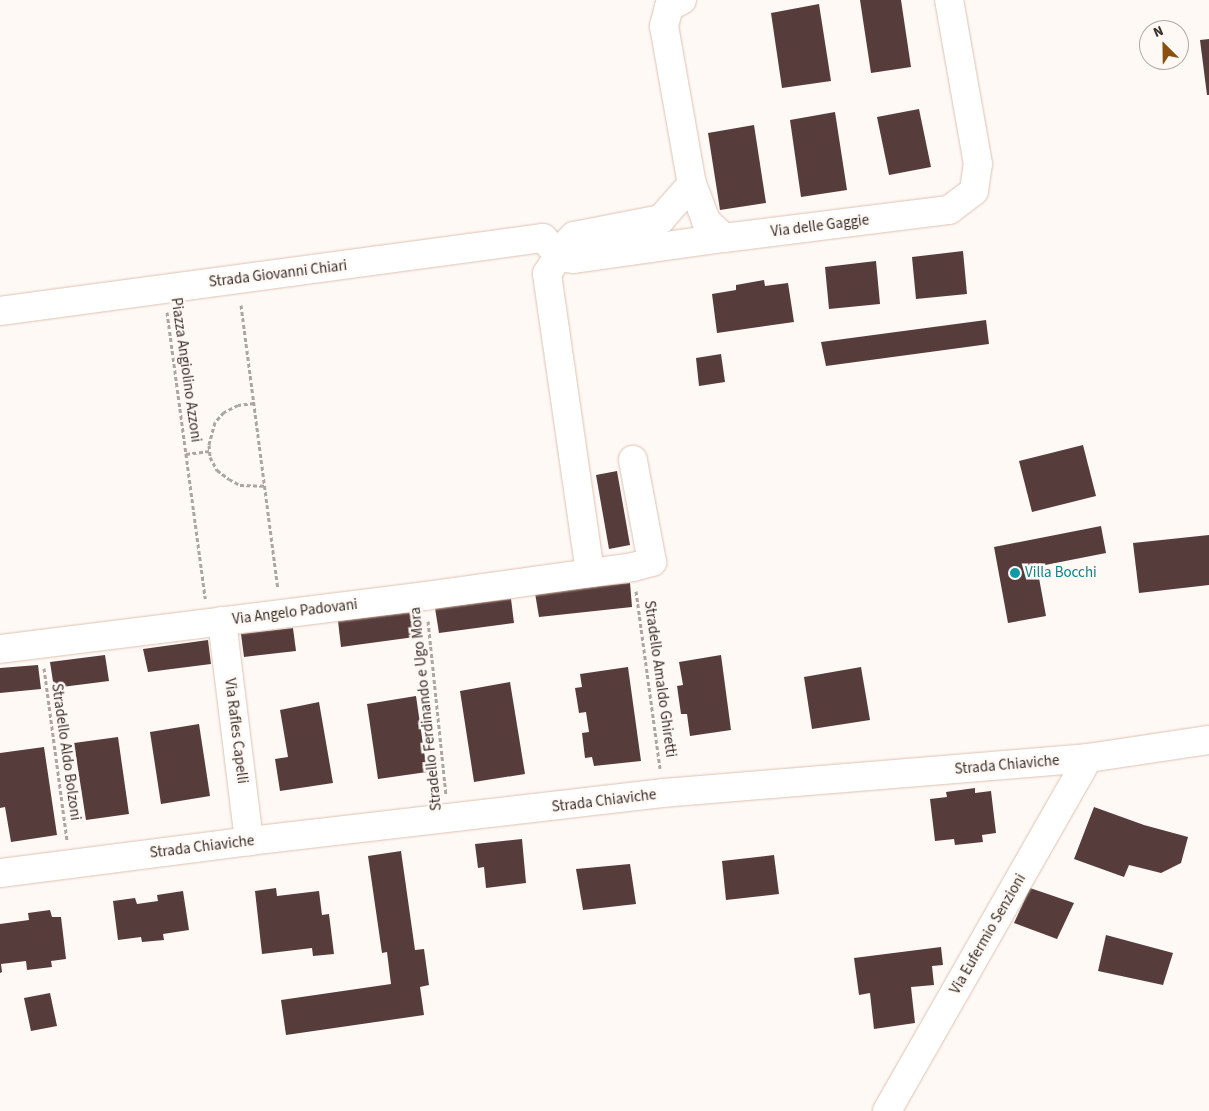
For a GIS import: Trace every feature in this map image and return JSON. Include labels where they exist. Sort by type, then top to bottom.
[{"type":"street","points":[[682,0],[669,7],[664,26],[692,184],[706,221],[724,238]]},
{"type":"street","name":"Via delle Gaggie","points":[[724,238],[949,210],[974,192],[978,164],[949,0]]},
{"type":"street","name":"Strada Giovanni Chiari","points":[[559,252],[661,219],[692,184]]},
{"type":"street","name":"Strada Giovanni Chiari","points":[[0,311],[238,279],[724,238]]},
{"type":"street","points":[[559,252],[590,573]]},
{"type":"street","name":"Via Angelo Padovani","points":[[0,649],[425,596],[633,567],[652,562],[633,460]]},
{"type":"street","name":"Via Rafles Capelli","points":[[215,622],[250,841]]},
{"type":"street","name":"Strada Chiaviche","points":[[0,873],[250,841],[448,820],[664,793],[1088,758],[1209,740]]},
{"type":"street","name":"Via Eufermio Senzioni","points":[[887,1111],[1088,758]]},
{"type":"path","points":[[238,279],[282,613]]},
{"type":"path","name":"Piazza Angiolino Azzoni","points":[[164,289],[186,454],[215,622]]},
{"type":"path","name":"Piazza Angiolino Azzoni","points":[[254,403],[238,405],[224,412],[215,422],[210,457],[223,475],[240,485],[265,486]]},
{"type":"path","name":"Piazza Angiolino Azzoni","points":[[186,454],[210,451]]},
{"type":"path","name":"Stradello Amaldo Ghiretti","points":[[633,567],[664,793]]},
{"type":"path","name":"Stradello Ferdinando e Ugo Mora","points":[[425,596],[448,820]]},
{"type":"path","name":"Stradello Aldo Bolzoni","points":[[40,644],[70,863]]},
{"type":"building","points":[[860,0],[901,0],[911,67],[871,73]]},
{"type":"building","points":[[819,4],[831,81],[782,88],[771,13]]},
{"type":"building","points":[[1209,39],[1209,95],[1207,95],[1200,40]]},
{"type":"building","points":[[919,109],[931,167],[889,175],[877,117]]},
{"type":"building","points":[[835,112],[847,190],[801,197],[790,120]]},
{"type":"building","points":[[754,125],[766,203],[720,210],[708,133]]},
{"type":"building","points":[[963,251],[967,294],[916,299],[912,257]]},
{"type":"building","points":[[876,261],[880,304],[829,309],[825,267]]},
{"type":"building","points":[[764,280],[765,286],[788,283],[794,322],[717,333],[712,294],[736,290],[736,285]]},
{"type":"building","points":[[986,320],[989,344],[826,366],[821,342]]},
{"type":"building","points":[[721,354],[725,382],[699,386],[696,358]]},
{"type":"building","points":[[1083,445],[1096,496],[1032,512],[1019,461]]},
{"type":"building","points":[[617,471],[630,545],[609,549],[596,475]]},
{"type":"building","name":"Villa Bocchi","points":[[1101,526],[1106,553],[1030,568],[1032,579],[1039,578],[1046,616],[1008,623],[994,547]]},
{"type":"building","points":[[1209,535],[1209,585],[1139,593],[1133,543]]},
{"type":"building","points":[[630,583],[632,607],[539,617],[535,593]]},
{"type":"building","points":[[511,599],[514,623],[439,633],[435,608]]},
{"type":"building","points":[[419,611],[422,636],[341,647],[338,621]]},
{"type":"building","points":[[293,628],[296,651],[244,657],[241,634]]},
{"type":"building","points":[[208,640],[211,664],[148,672],[143,649]]},
{"type":"building","points":[[105,655],[109,681],[54,688],[50,662]]},
{"type":"building","points":[[721,655],[731,730],[690,736],[687,714],[681,714],[677,686],[683,685],[679,662]]},
{"type":"building","points":[[38,665],[41,689],[0,693],[0,668]]},
{"type":"building","points":[[628,667],[641,761],[594,766],[592,757],[585,758],[582,733],[589,732],[586,712],[579,713],[575,688],[582,687],[580,674]]},
{"type":"building","points":[[861,667],[870,720],[812,729],[804,677]]},
{"type":"building","points":[[510,682],[525,774],[474,782],[460,691]]},
{"type":"building","points":[[416,696],[427,772],[378,779],[367,704]]},
{"type":"building","points":[[319,702],[333,783],[280,791],[275,759],[288,757],[280,710]]},
{"type":"building","points":[[199,724],[210,796],[161,804],[150,732]]},
{"type":"building","points":[[118,737],[129,814],[86,820],[74,743]]},
{"type":"building","points":[[44,747],[57,835],[11,842],[5,807],[0,808],[0,753]]},
{"type":"building","points":[[975,788],[975,793],[991,791],[996,833],[982,835],[983,842],[955,845],[954,839],[935,841],[930,799],[947,797],[946,792]]},
{"type":"building","points":[[1094,807],[1144,825],[1188,837],[1181,863],[1161,873],[1129,865],[1124,877],[1074,859]]},
{"type":"building","points":[[522,839],[526,883],[486,888],[484,867],[478,868],[475,844]]},
{"type":"building","points":[[401,851],[415,950],[424,949],[429,985],[420,987],[424,1015],[286,1035],[281,1000],[391,984],[387,952],[382,953],[368,856]]},
{"type":"building","points":[[774,855],[779,894],[726,900],[722,861]]},
{"type":"building","points":[[630,864],[636,904],[583,910],[576,869]]},
{"type":"building","points":[[276,888],[277,896],[319,891],[322,915],[329,914],[334,954],[313,956],[312,948],[262,954],[255,891]]},
{"type":"building","points":[[1030,888],[1074,903],[1057,939],[1014,923]]},
{"type":"building","points":[[183,891],[189,930],[163,934],[164,940],[142,942],[141,937],[118,940],[113,901],[135,898],[137,904],[158,901],[157,895]]},
{"type":"building","points":[[50,910],[52,917],[61,917],[66,959],[51,961],[52,967],[27,970],[26,961],[1,964],[2,972],[0,973],[0,924],[29,920],[28,913]]},
{"type":"building","points":[[1106,935],[1173,953],[1163,985],[1098,971]]},
{"type":"building","points":[[941,947],[943,965],[932,966],[934,985],[911,987],[915,1023],[874,1029],[870,993],[859,995],[854,958]]},
{"type":"building","points":[[50,993],[57,1026],[31,1031],[24,998]]},
{"type":"place","name":"Villa Bocchi","points":[[1015,573]]}]
